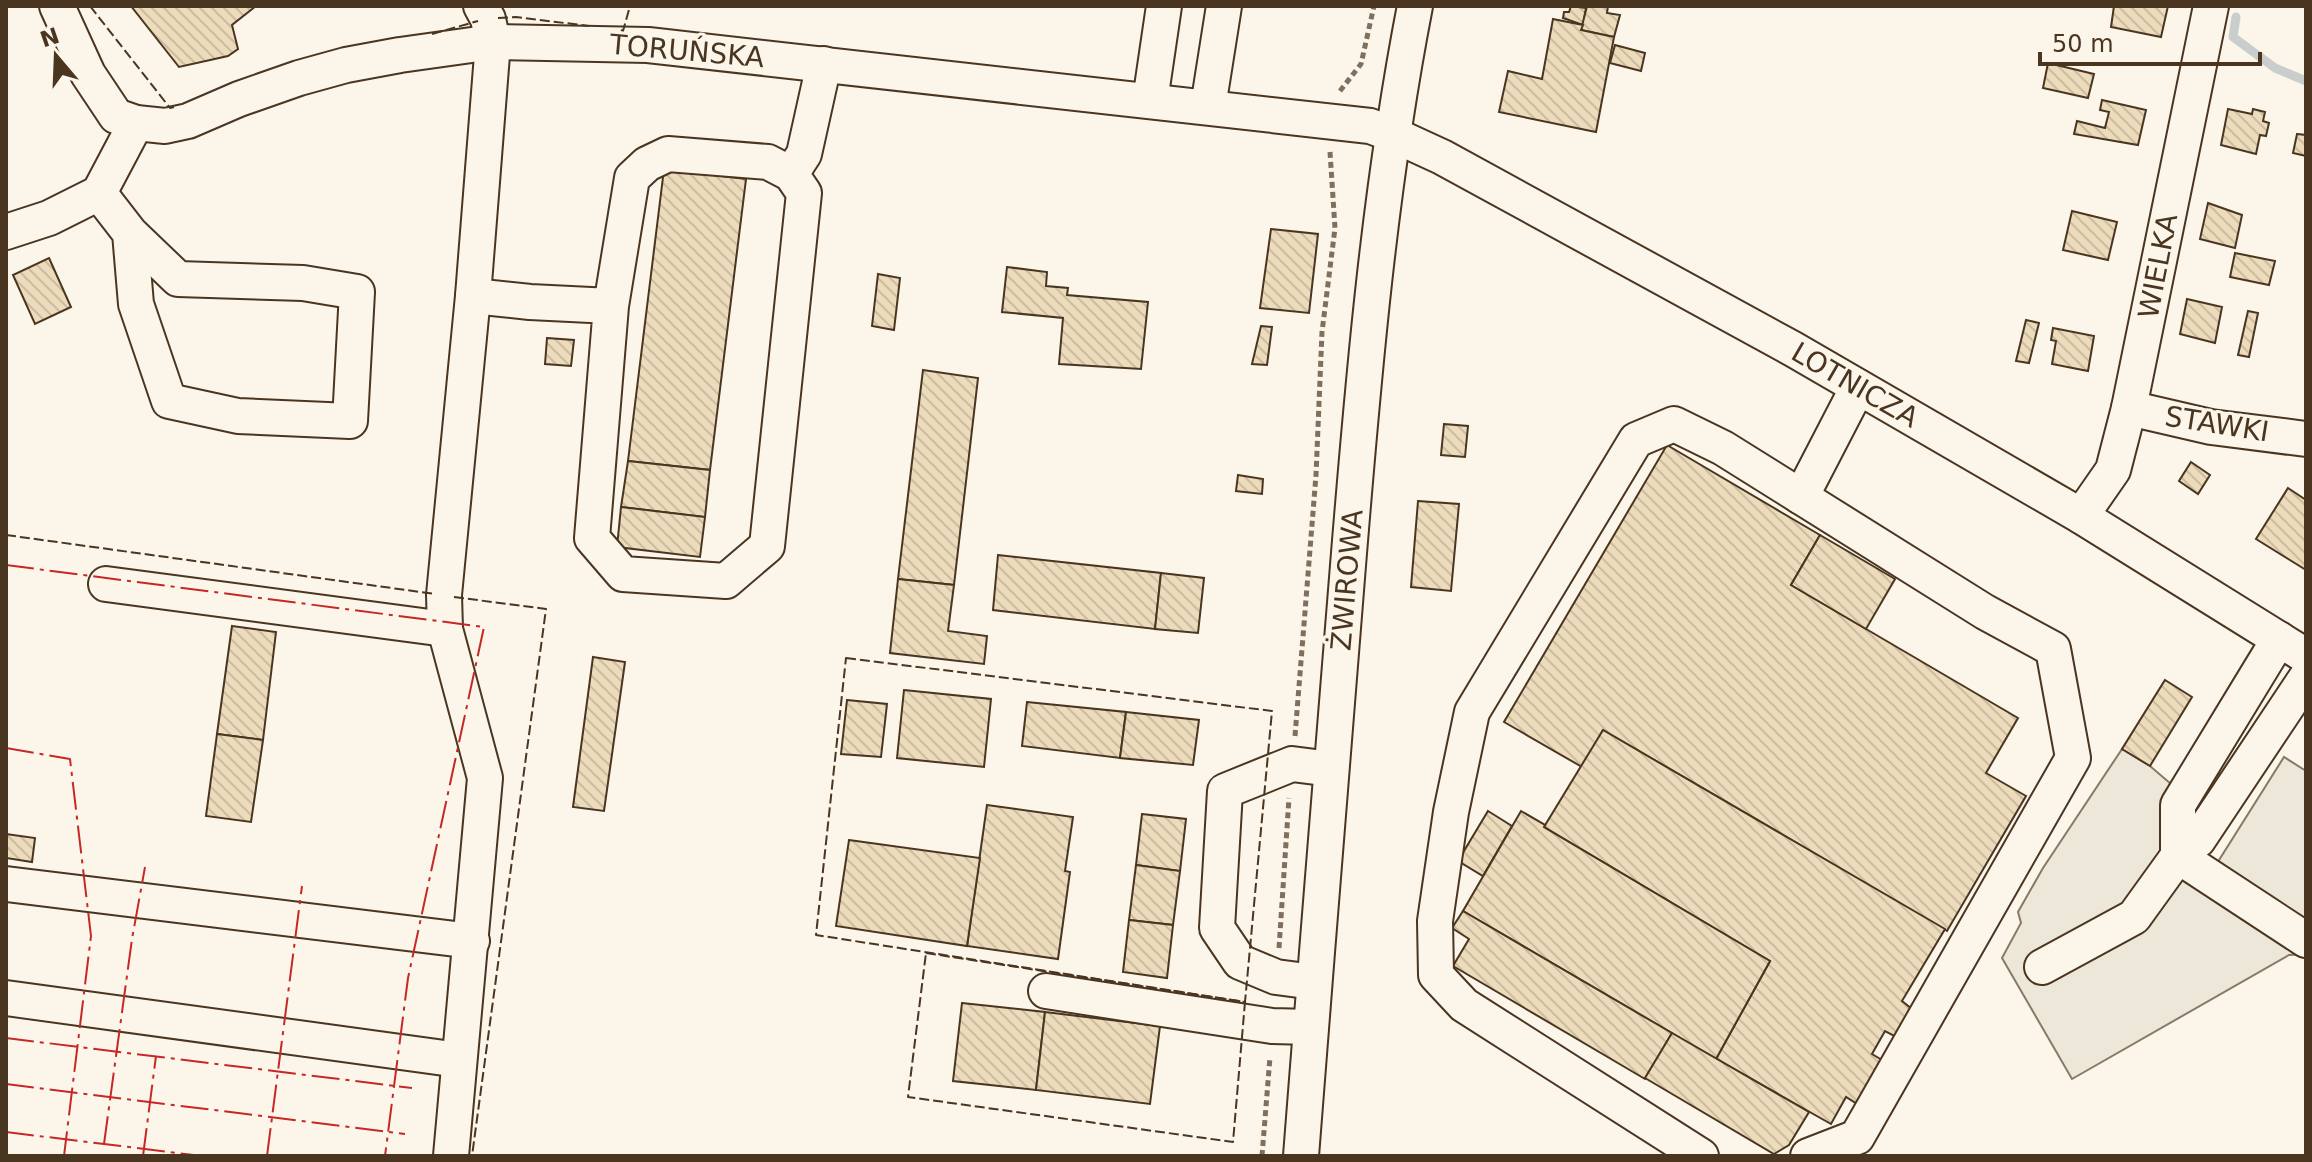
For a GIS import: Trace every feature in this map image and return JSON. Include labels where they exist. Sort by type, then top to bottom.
[{"type":"street","points":[[6,232],[49,218],[99,193],[136,123],[116,116],[104,102],[57,6]]},
{"type":"street","points":[[451,1156],[485,778],[445,629],[444,595],[473,296],[493,42],[488,19],[481,6]]},
{"type":"street","points":[[1150,101],[1164,6]]},
{"type":"street","points":[[1208,107],[1224,6]]},
{"type":"street","name":"ŻWIROWA","points":[[1301,1156],[1355,476],[1392,134],[1415,6]]},
{"type":"street","name":"WIELKA","points":[[2081,516],[2113,470],[2129,408],[2211,6]]},
{"type":"street","name":"TORUŃSKA","points":[[136,123],[165,126],[188,121],[239,99],[346,65],[493,42],[561,41],[648,45],[824,64],[1370,126],[1392,134]]},
{"type":"street","points":[[791,174],[804,154],[824,64]]},
{"type":"street","name":"LOTNICZA","points":[[1392,134],[1442,157],[1858,387],[2081,516],[2293,647]]},
{"type":"street","points":[[668,154],[768,162],[791,174],[804,193],[767,546],[726,581],[623,574],[592,538],[611,306],[632,178],[647,164],[668,154]]},
{"type":"street","points":[[99,193],[130,233],[178,279],[303,283],[357,292],[350,421],[238,416],[169,401],[136,304],[130,233]]},
{"type":"street","points":[[473,296],[611,306]]},
{"type":"street","points":[[1801,497],[1858,387]]},
{"type":"street","name":"STAWKI","points":[[2129,408],[2211,427],[2306,439]]},
{"type":"street","points":[[1701,1156],[1464,1005],[1436,975],[1435,921],[1451,812],[1472,712],[1636,440],[1674,424],[1723,448],[1985,612],[2053,649],[2073,758],[1857,1137],[1808,1156]]},
{"type":"street","points":[[106,584],[445,629]]},
{"type":"street","points":[[2293,647],[2178,805],[2188,848],[2306,940]]},
{"type":"street","points":[[2042,967],[2134,917],[2188,848],[2306,678]]},
{"type":"street","points":[[1314,982],[1276,977],[1240,962],[1217,928],[1225,791],[1292,764],[1331,769]]},
{"type":"street","points":[[6,884],[472,941]]},
{"type":"street","points":[[1046,991],[1272,1026],[1311,1027]]},
{"type":"street","points":[[6,998],[459,1060]]},
{"type":"path","points":[[1276,977],[1316,475],[1322,332],[1335,228],[1330,143],[1340,91],[1361,64],[1374,6]]},
{"type":"path","points":[[1262,1156],[1272,1026]]},
{"type":"shaded area","points":[[2122,749],[2150,766],[2208,812],[2201,859],[2214,868],[2284,757],[2306,771],[2306,954],[2289,955],[2072,1079],[2002,958],[2021,923],[2018,912],[2043,868]]},
{"type":"building","points":[[131,6],[256,6],[232,25],[238,49],[228,56],[179,67]]},
{"type":"building","points":[[1571,6],[1586,8],[1583,25],[1563,18],[1564,12],[1569,12]]},
{"type":"building","points":[[1587,6],[1608,6],[1607,13],[1620,15],[1614,37],[1581,30]]},
{"type":"building","points":[[2114,6],[2168,6],[2161,37],[2111,27]]},
{"type":"building","points":[[1553,19],[1583,25],[1581,30],[1614,37],[1596,132],[1499,112],[1508,71],[1542,79]]},
{"type":"building","points":[[1615,45],[1645,53],[1641,71],[1610,63]]},
{"type":"building","points":[[2048,63],[2094,74],[2088,98],[2043,88]]},
{"type":"building","points":[[2102,100],[2146,110],[2138,145],[2074,134],[2077,121],[2105,128],[2109,112],[2100,110]]},
{"type":"building","points":[[2228,109],[2252,114],[2253,109],[2265,112],[2263,121],[2269,123],[2266,136],[2260,135],[2256,154],[2221,145]]},
{"type":"building","points":[[2297,134],[2306,135],[2306,156],[2293,153]]},
{"type":"building","points":[[664,169],[746,179],[710,470],[628,461]]},
{"type":"building","points":[[2208,203],[2242,215],[2235,248],[2200,239]]},
{"type":"building","points":[[2072,211],[2117,222],[2108,260],[2063,250]]},
{"type":"building","points":[[1271,229],[1318,234],[1309,313],[1260,308]]},
{"type":"building","points":[[2235,253],[2275,261],[2269,285],[2230,277]]},
{"type":"building","points":[[49,258],[71,307],[35,324],[13,275]]},
{"type":"building","points":[[1007,267],[1047,272],[1046,286],[1068,288],[1067,295],[1148,302],[1141,369],[1059,364],[1063,318],[1002,312]]},
{"type":"building","points":[[878,274],[900,278],[894,330],[872,326]]},
{"type":"building","points":[[2187,299],[2222,307],[2215,343],[2180,334]]},
{"type":"building","points":[[2248,311],[2258,313],[2249,357],[2238,355]]},
{"type":"building","points":[[2026,320],[2039,323],[2029,363],[2016,361]]},
{"type":"building","points":[[1261,326],[1272,327],[1267,365],[1252,364]]},
{"type":"building","points":[[2053,328],[2094,336],[2088,371],[2052,364],[2056,341],[2051,340]]},
{"type":"building","points":[[547,338],[574,340],[571,366],[545,364]]},
{"type":"building","points":[[923,370],[978,378],[954,585],[898,579]]},
{"type":"building","points":[[1444,424],[1468,426],[1465,457],[1441,455]]},
{"type":"building","points":[[1667,445],[1820,535],[1791,585],[2018,718],[1986,773],[2026,796],[1947,931],[1603,730],[1582,767],[1504,722]]},
{"type":"building","points":[[628,461],[710,470],[705,517],[621,507]]},
{"type":"building","points":[[2191,462],[2210,475],[2198,494],[2179,481]]},
{"type":"building","points":[[1238,475],[1263,479],[1262,494],[1236,491]]},
{"type":"building","points":[[2288,488],[2306,500],[2306,570],[2256,539]]},
{"type":"building","points":[[1418,501],[1459,504],[1451,591],[1411,587]]},
{"type":"building","points":[[621,507],[705,517],[700,557],[617,547]]},
{"type":"building","points":[[1820,535],[1895,579],[1866,629],[1791,585]]},
{"type":"building","points":[[998,555],[1161,573],[1155,629],[993,610]]},
{"type":"building","points":[[1161,573],[1204,578],[1198,633],[1155,629]]},
{"type":"building","points":[[898,579],[954,585],[948,631],[987,636],[984,664],[890,653]]},
{"type":"building","points":[[232,626],[276,632],[263,740],[217,734]]},
{"type":"building","points":[[593,657],[625,662],[604,811],[573,807]]},
{"type":"building","points":[[2165,680],[2192,697],[2150,766],[2122,749]]},
{"type":"building","points":[[904,690],[991,699],[984,767],[897,758]]},
{"type":"building","points":[[847,700],[887,704],[881,757],[841,754]]},
{"type":"building","points":[[1027,702],[1126,712],[1120,758],[1022,746]]},
{"type":"building","points":[[1126,712],[1199,720],[1193,765],[1120,758]]},
{"type":"building","points":[[1603,730],[1945,929],[1902,1001],[1917,1013],[1902,1040],[1885,1031],[1872,1054],[1887,1063],[1862,1107],[1846,1097],[1831,1124],[1716,1059],[1770,961],[1544,827]]},
{"type":"building","points":[[217,734],[263,740],[251,822],[206,816]]},
{"type":"building","points":[[2212,770],[2228,780],[2208,812],[2192,802]]},
{"type":"building","points":[[987,805],[1073,817],[1065,871],[1070,872],[1058,959],[967,946]]},
{"type":"building","points":[[1488,811],[1512,826],[1483,876],[1458,861]]},
{"type":"building","points":[[1521,811],[1770,961],[1716,1059],[1463,911]]},
{"type":"building","points":[[1142,814],[1186,819],[1180,871],[1136,865]]},
{"type":"building","points":[[6,834],[35,838],[32,862],[6,858]]},
{"type":"building","points":[[849,840],[980,858],[967,946],[836,926]]},
{"type":"building","points":[[1136,865],[1180,871],[1173,925],[1129,920]]},
{"type":"building","points":[[1463,911],[1672,1033],[1645,1079],[1453,966],[1469,939],[1452,928]]},
{"type":"building","points":[[1129,920],[1173,925],[1167,978],[1123,972]]},
{"type":"building","points":[[962,1003],[1045,1012],[1036,1090],[953,1081]]},
{"type":"building","points":[[1045,1012],[1160,1026],[1150,1104],[1036,1090]]},
{"type":"building","points":[[1672,1033],[1809,1112],[1789,1145],[1774,1154],[1645,1078]]},
{"type":"waterway","points":[[2236,17],[2233,37],[2275,68],[2306,81]]},
{"type":"fence","points":[[90,6],[170,108],[174,107]]},
{"type":"fence","points":[[621,30],[630,6]]},
{"type":"fence","points":[[498,18],[516,17],[589,26]]},
{"type":"fence","points":[[432,34],[478,21]]},
{"type":"fence","points":[[6,535],[435,594]]},
{"type":"fence","points":[[454,597],[546,609],[472,1156]]},
{"type":"fence","points":[[846,658],[1272,711],[1245,1002],[816,935],[846,658]]},
{"type":"fence","points":[[926,953],[1245,1002],[1233,1142],[908,1097],[926,953]]},
{"type":"power","points":[[6,565],[484,627],[408,978],[385,1156]]},
{"type":"power","points":[[6,748],[70,759],[91,936],[64,1156]]},
{"type":"power","points":[[104,1144],[145,867]]},
{"type":"power","points":[[267,1156],[302,886]]},
{"type":"power","points":[[6,1038],[412,1088]]},
{"type":"power","points":[[143,1156],[156,1056]]},
{"type":"power","points":[[6,1084],[405,1134]]},
{"type":"power","points":[[6,1132],[202,1156]]}]
